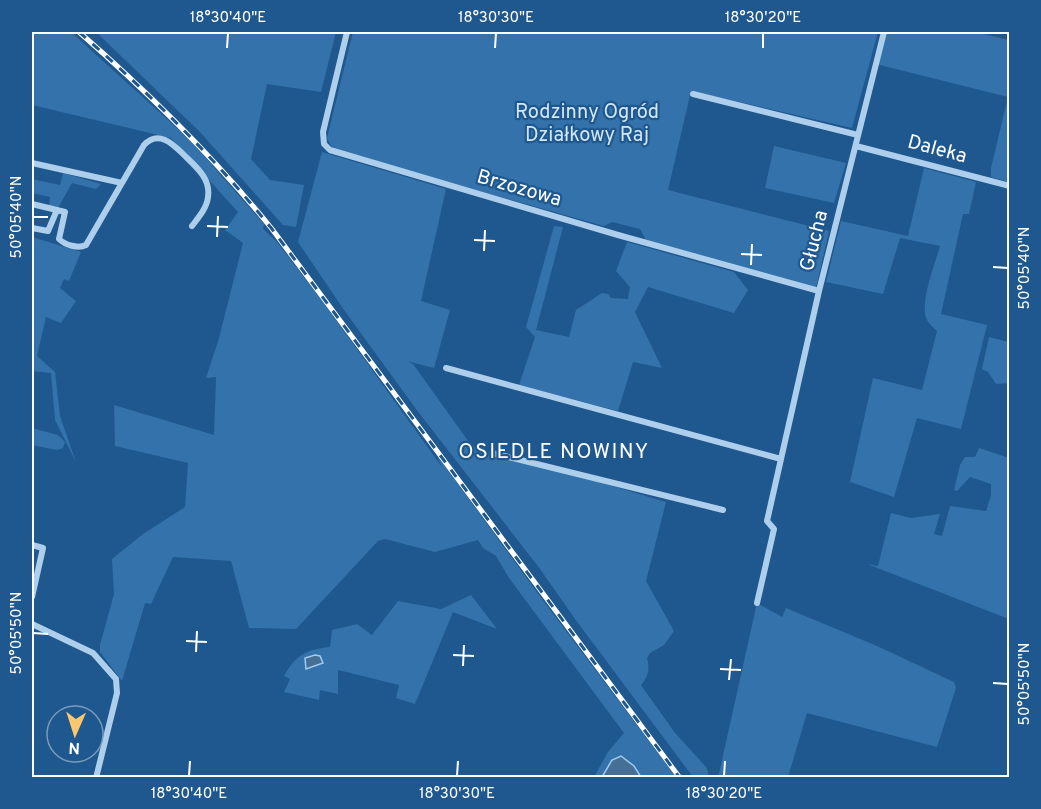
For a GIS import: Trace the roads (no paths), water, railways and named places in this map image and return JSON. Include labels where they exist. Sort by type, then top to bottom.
[{"type":"street","name":"Brzozowa","points":[[347,32],[324,132],[324,144],[330,150],[819,291]]},
{"type":"street","name":"Głucha","points":[[757,603],[774,529],[767,521],[819,291],[884,32]]},
{"type":"street","points":[[693,94],[858,135]]},
{"type":"street","points":[[32,204],[65,212],[59,239],[79,247],[84,246],[90,241],[147,141],[154,138],[167,140],[198,169],[207,184],[207,202],[192,226]]},
{"type":"street","name":"Daleka","points":[[856,146],[1010,186]]},
{"type":"street","points":[[32,163],[122,183]]},
{"type":"street","points":[[32,228],[48,231],[57,210]]},
{"type":"street","points":[[446,368],[781,459]]},
{"type":"street","points":[[492,453],[723,510]]},
{"type":"street","points":[[32,546],[43,548],[32,597]]},
{"type":"street","points":[[32,624],[93,653],[116,679],[117,693],[96,777]]},
{"type":"railway","points":[[79,32],[180,126],[272,229],[680,778]]},
{"type":"district","name":"OSIEDLE NOWINY","points":[[554,452]]},
{"type":"park label","name":"Rodzinny Ogród Działkowy Raj","points":[[587,124]]}]
